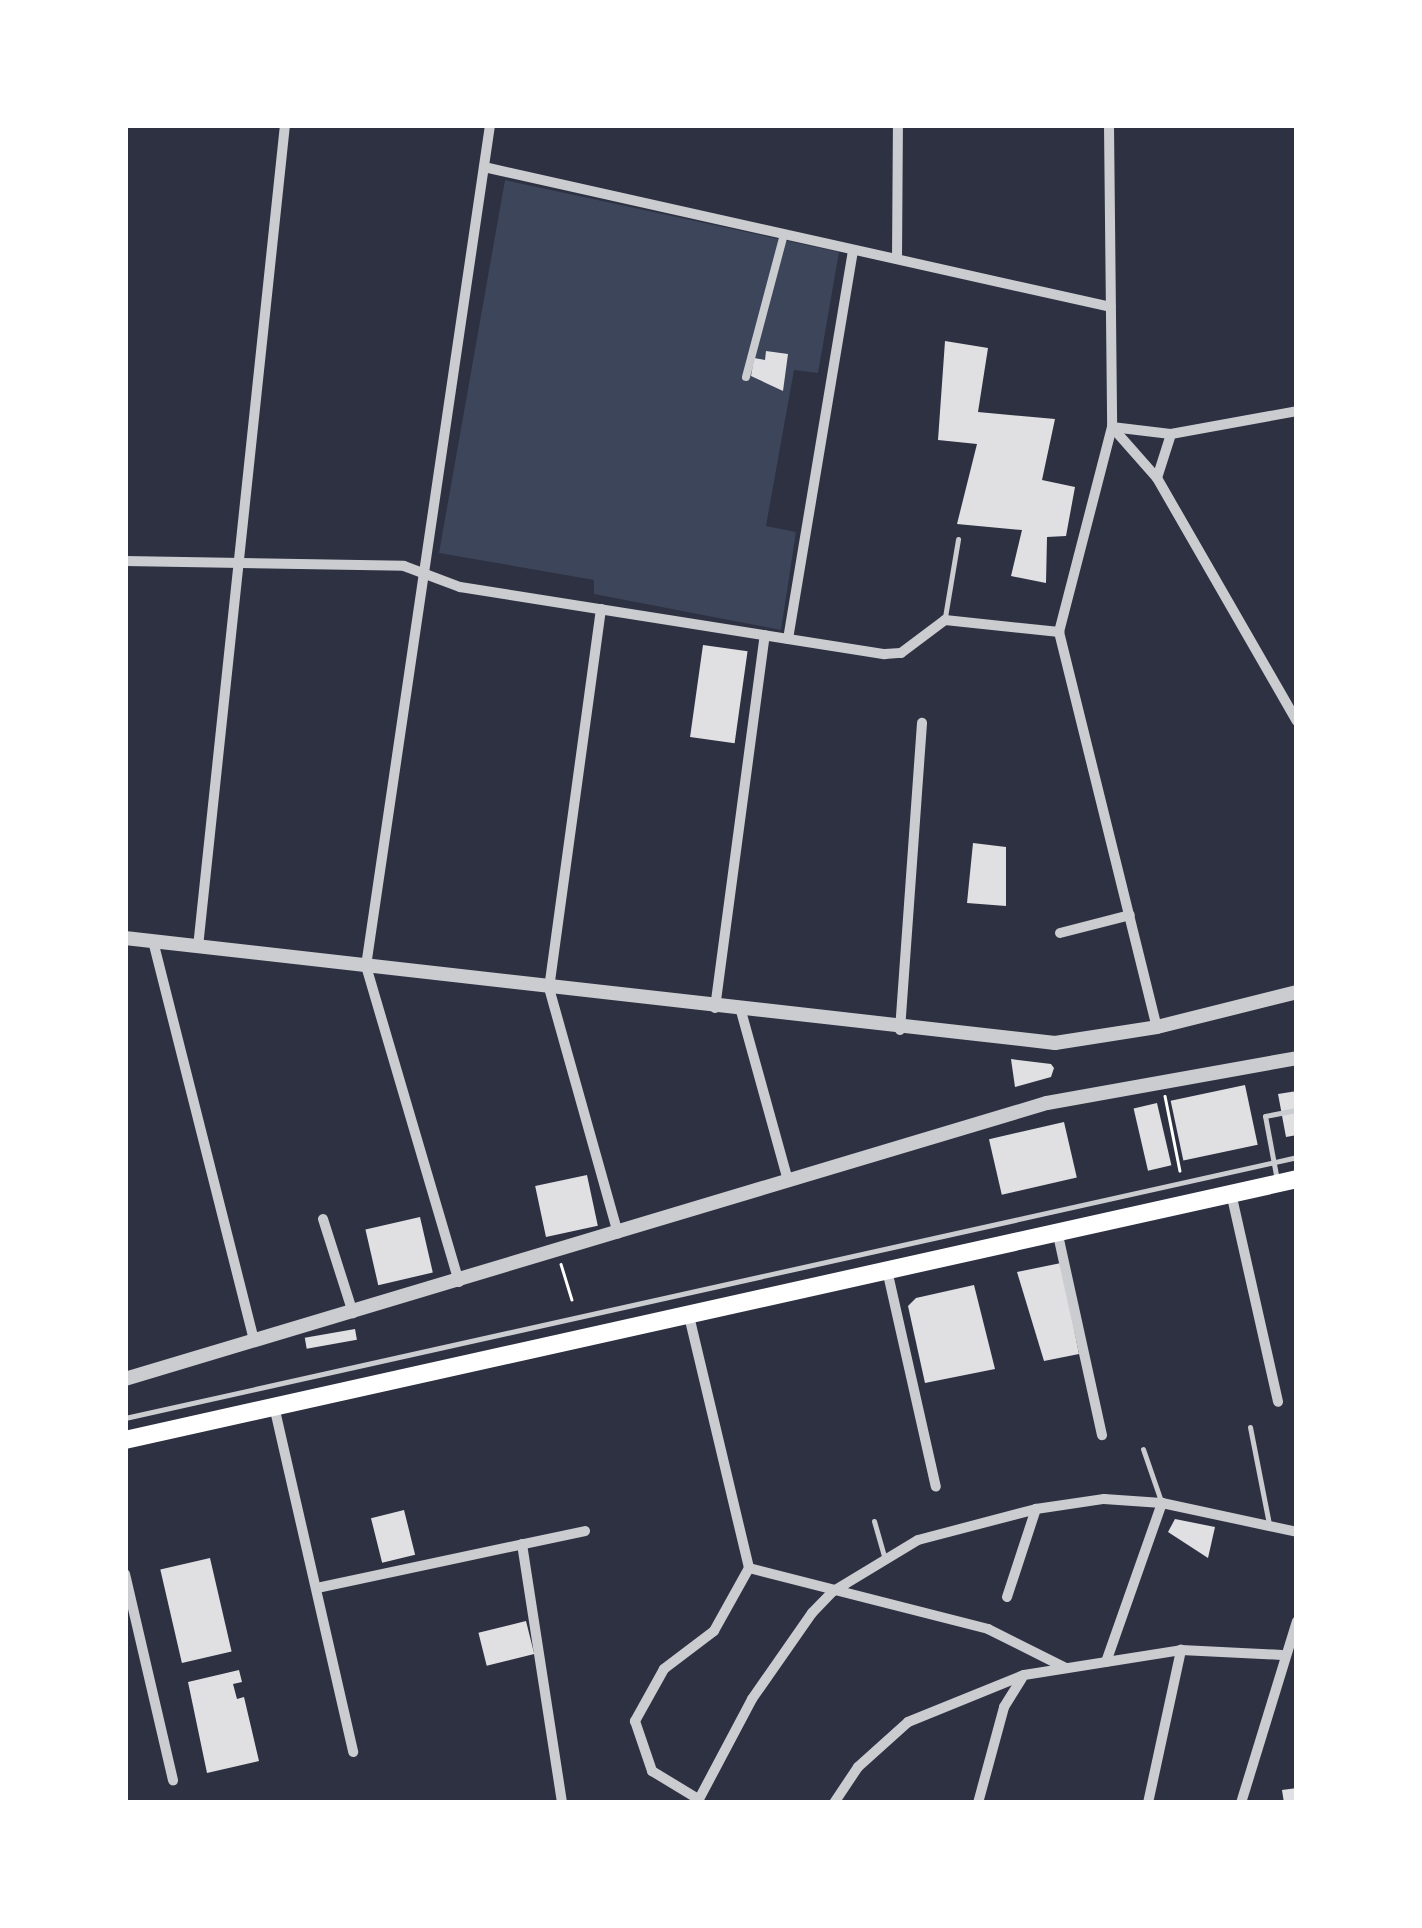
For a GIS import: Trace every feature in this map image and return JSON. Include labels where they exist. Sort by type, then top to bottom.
[{"type":"main road","points":[[125,1440],[1297,1179]]},
{"type":"street","points":[[198,946],[284,125]]},
{"type":"street","points":[[459,1282],[366,966],[490,125]]},
{"type":"street","points":[[897,259],[898,125]]},
{"type":"street","points":[[1108,125],[1112,427],[1059,632],[1157,1028]]},
{"type":"street","points":[[484,166],[1111,307]]},
{"type":"street","points":[[746,377],[784,234]]},
{"type":"street","points":[[788,639],[853,250]]},
{"type":"street","points":[[1112,427],[1171,434],[1297,411]]},
{"type":"street","points":[[1112,427],[1157,478],[1297,721]]},
{"type":"street","points":[[1157,478],[1171,434]]},
{"type":"street","points":[[125,561],[404,566],[421,575],[602,610],[765,636],[901,652],[945,620],[1059,632]]},
{"type":"street","points":[[602,610],[549,988],[618,1234]]},
{"type":"street","points":[[715,1008],[765,636]]},
{"type":"street","points":[[900,1030],[922,723]]},
{"type":"street","points":[[1060,933],[1130,915]]},
{"type":"street","points":[[125,938],[900,1030],[1055,1043],[1157,1028],[1297,992]]},
{"type":"street","points":[[153,941],[254,1341]]},
{"type":"street","points":[[741,1011],[788,1181]]},
{"type":"street","points":[[125,1378],[353,1314],[1047,1103],[1297,1058]]},
{"type":"street","points":[[1231,1193],[1278,1402]]},
{"type":"street","points":[[323,1220],[353,1314]]},
{"type":"street","points":[[1058,1235],[1102,1435]]},
{"type":"street","points":[[887,1270],[936,1487]]},
{"type":"street","points":[[689,1316],[750,1568],[714,1630],[664,1669],[636,1716],[652,1771],[697,1801],[774,1666],[832,1592],[884,1557],[953,1529],[1036,1509],[1104,1500],[1162,1504],[1297,1532]]},
{"type":"street","points":[[274,1406],[353,1752]]},
{"type":"street","points":[[1106,1662],[1162,1504]]},
{"type":"street","points":[[1008,1597],[1036,1509]]},
{"type":"street","points":[[317,1588],[585,1531]]},
{"type":"street","points":[[522,1544],[562,1803]]},
{"type":"street","points":[[750,1568],[988,1629],[1066,1668]]},
{"type":"street","points":[[125,1574],[174,1781]]},
{"type":"street","points":[[1242,1803],[1282,1655],[1297,1622]]},
{"type":"street","points":[[1148,1803],[1181,1650]]},
{"type":"street","points":[[834,1803],[858,1767],[908,1722],[1024,1676],[1181,1650],[1282,1655]]},
{"type":"street","points":[[978,1803],[1004,1707],[1024,1676]]},
{"type":"lane","points":[[945,620],[958,539]]},
{"type":"lane","points":[[1277,1183],[1265,1116],[1297,1110]]},
{"type":"lane","points":[[125,1418],[1297,1157]]},
{"type":"lane","points":[[1250,1426],[1269,1524]]},
{"type":"lane","points":[[1143,1450],[1162,1504]]},
{"type":"lane","points":[[874,1521],[884,1557]]},
{"type":"path","points":[[1162,1080],[1182,1181]]},
{"type":"path","points":[[557,1253],[572,1299]]},
{"type":"shaded area","points":[[505,180],[839,252],[818,373],[794,370],[766,526],[796,532],[781,630],[594,594],[594,580],[439,553]]},
{"type":"building","points":[[945,341],[988,348],[978,412],[1055,419],[1042,480],[1075,487],[1066,536],[1047,537],[1046,583],[1011,576],[1022,530],[957,524],[977,444],[938,440]]},
{"type":"building","points":[[766,351],[788,354],[783,391],[751,376],[754,358],[765,360]]},
{"type":"building","points":[[703,645],[748,651],[735,743],[690,737]]},
{"type":"building","points":[[973,843],[1006,847],[1006,906],[967,903]]},
{"type":"building","points":[[1011,1059],[1051,1064],[1054,1068],[1051,1077],[1015,1087]]},
{"type":"building","points":[[1245,1085],[1258,1145],[1183,1160],[1171,1101]]},
{"type":"building","points":[[1297,1091],[1297,1135],[1286,1137],[1278,1094]]},
{"type":"building","points":[[1157,1103],[1171,1165],[1148,1171],[1134,1108]]},
{"type":"building","points":[[1064,1122],[1077,1178],[1002,1195],[989,1139]]},
{"type":"building","points":[[587,1175],[598,1226],[546,1237],[535,1186]]},
{"type":"building","points":[[420,1217],[433,1273],[378,1285],[365,1230]]},
{"type":"building","points":[[1061,1263],[1079,1354],[1044,1361],[1017,1272]]},
{"type":"building","points":[[974,1285],[995,1369],[925,1383],[908,1306],[916,1298]]},
{"type":"building","points":[[355,1329],[357,1340],[307,1349],[305,1338]]},
{"type":"building","points":[[404,1510],[415,1555],[382,1563],[371,1518]]},
{"type":"building","points":[[1175,1519],[1215,1527],[1208,1558],[1168,1532]]},
{"type":"building","points":[[210,1558],[232,1652],[182,1663],[160,1569]]},
{"type":"building","points":[[526,1621],[534,1654],[487,1666],[478,1633]]},
{"type":"building","points":[[239,1670],[242,1682],[233,1684],[237,1699],[244,1697],[259,1761],[207,1773],[188,1682]]},
{"type":"building","points":[[1297,1788],[1297,1803],[1284,1803],[1282,1790]]}]
